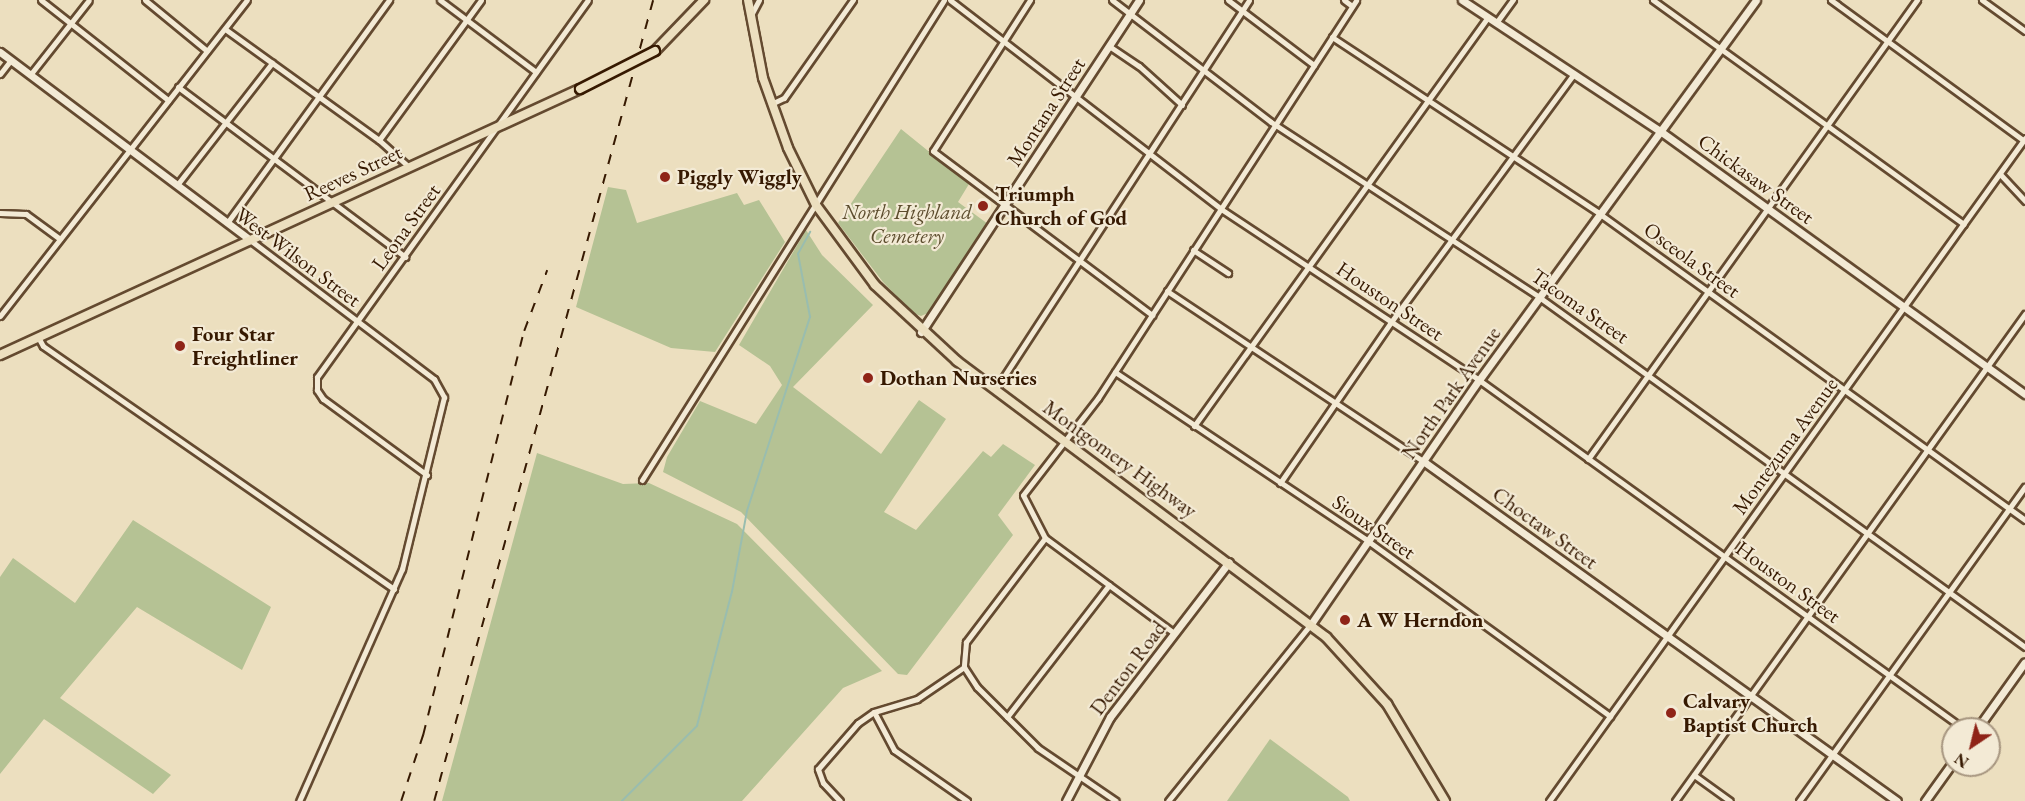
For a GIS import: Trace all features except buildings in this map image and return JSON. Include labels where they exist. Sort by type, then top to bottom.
[{"type":"main road","name":"Reeves Street","points":[[0,355],[580,89],[655,51],[704,0]]},
{"type":"main road","name":"Montgomery Highway","points":[[748,0],[771,104],[816,205],[866,275],[921,332],[995,390],[1311,624],[1345,654],[1387,704],[1445,801]]},
{"type":"street","points":[[41,0],[168,100]]},
{"type":"street","points":[[30,75],[89,0]]},
{"type":"street","points":[[145,0],[207,51]]},
{"type":"street","points":[[0,316],[248,0]]},
{"type":"street","points":[[227,223],[389,0]]},
{"type":"street","points":[[440,0],[536,72]]},
{"type":"street","points":[[379,140],[481,0]]},
{"type":"street","name":"Leona Street","points":[[427,475],[323,399],[317,390],[319,374],[588,0]]},
{"type":"street","points":[[750,16],[759,0]]},
{"type":"street","points":[[771,104],[784,98],[853,0]]},
{"type":"street","points":[[642,480],[944,0]]},
{"type":"street","name":"Houston Street","points":[[950,0],[1221,209],[1479,380],[1948,717]]},
{"type":"street","points":[[1030,0],[933,151],[1152,315]]},
{"type":"street","name":"Tacoma Street","points":[[1112,0],[1203,72],[1275,124],[1539,297],[2025,647]]},
{"type":"street","name":"Montana Street","points":[[921,332],[1139,0]]},
{"type":"street","points":[[1228,0],[1314,65]]},
{"type":"street","points":[[995,390],[1249,0]]},
{"type":"street","points":[[1344,0],[1352,6]]},
{"type":"street","points":[[1174,633],[1045,538],[1023,496],[1115,372],[1356,0]]},
{"type":"street","name":"Chickasaw Street","points":[[1462,0],[1660,131],[2025,394]]},
{"type":"street","points":[[1497,23],[1513,0]]},
{"type":"street","points":[[1653,0],[1964,225]]},
{"type":"street","name":"North Park Avenue","points":[[1168,801],[1311,624],[1479,380],[1756,0]]},
{"type":"street","points":[[1831,0],[2024,139]]},
{"type":"street","points":[[1588,459],[1917,0]]},
{"type":"street","points":[[1982,0],[1991,2],[2025,31]]},
{"type":"street","points":[[1194,426],[1306,265],[1488,17]]},
{"type":"street","points":[[225,29],[379,140],[409,166]]},
{"type":"street","name":"Osceola Street","points":[[1332,37],[1600,214],[2025,520]]},
{"type":"street","points":[[1109,46],[1139,66],[1182,105]]},
{"type":"street","name":"West Wilson Street","points":[[0,52],[434,379],[443,391],[443,409],[427,475]]},
{"type":"street","points":[[0,74],[10,60]]},
{"type":"street","points":[[177,185],[272,63]]},
{"type":"street","points":[[1280,483],[1391,322],[1574,74]]},
{"type":"street","points":[[178,87],[405,257]]},
{"type":"street","name":"Montezuma Avenue","points":[[1552,800],[2024,139]]},
{"type":"street","points":[[2000,174],[2025,201]]},
{"type":"street","points":[[0,213],[26,214],[60,239]]},
{"type":"street","points":[[1193,250],[1228,273]]},
{"type":"street","name":"Choctaw Street","points":[[1167,291],[1424,461],[1897,801]]},
{"type":"street","points":[[1675,801],[2025,314]]},
{"type":"street","points":[[38,337],[43,346],[394,589]]},
{"type":"street","name":"Sioux Street","points":[[1115,372],[1368,541],[1610,716]]},
{"type":"street","points":[[299,801],[394,589],[427,475]]},
{"type":"street","points":[[1799,801],[2025,487]]},
{"type":"street","points":[[1045,538],[966,642],[964,667],[969,679],[1048,756],[1078,773],[1116,801]]},
{"type":"street","name":"Denton Road","points":[[1066,801],[1078,773],[1110,717],[1229,562]]},
{"type":"street","points":[[1007,717],[1109,585]]},
{"type":"street","points":[[1986,717],[2025,662]]},
{"type":"street","points":[[840,801],[823,783],[818,769],[858,723],[874,712],[917,699],[964,667]]},
{"type":"street","points":[[874,712],[894,750],[967,801]]},
{"type":"street","points":[[1694,775],[1730,801]]},
{"type":"street","points":[[1925,801],[1942,777]]},
{"type":"green space","name":"North Highland Cemetery","points":[[901,129],[969,184],[958,202],[988,224],[928,313],[921,316],[913,313],[883,282],[838,223]]},
{"type":"green space","points":[[608,187],[626,190],[637,223],[737,193],[744,205],[759,200],[785,242],[715,352],[671,348],[576,307]]},
{"type":"green space","points":[[806,230],[822,255],[873,305],[793,387],[881,454],[919,400],[946,419],[884,512],[916,530],[983,451],[991,457],[1003,444],[1035,465],[998,515],[1013,535],[907,675],[898,674],[741,512],[663,472],[667,457],[700,401],[756,424],[782,385],[770,366],[739,345]]},
{"type":"green space","points":[[537,453],[623,484],[649,483],[737,524],[882,671],[843,688],[742,801],[442,801]]},
{"type":"green space","points":[[133,520],[271,607],[242,670],[137,607],[60,698],[171,775],[153,794],[44,719],[0,774],[0,577],[13,558],[75,603]]},
{"type":"green space","points":[[1270,739],[1348,797],[1350,801],[1227,801]]},
{"type":"waterway","points":[[622,801],[697,726],[732,592],[747,511],[810,317],[798,254],[810,232]]},
{"type":"railway","points":[[434,801],[653,0]]},
{"type":"railway","points":[[401,801],[423,735],[524,331],[547,270]]},
{"type":"place","name":"Piggly Wiggly","points":[[665,177]]},
{"type":"place","name":"Triumph Church of God","points":[[983,206]]},
{"type":"place","name":"Four Star Freightliner","points":[[180,346]]},
{"type":"place","name":"Dothan Nurseries","points":[[868,378]]},
{"type":"place","name":"A W Herndon","points":[[1345,620]]},
{"type":"place","name":"Calvary Baptist Church","points":[[1671,713]]}]
